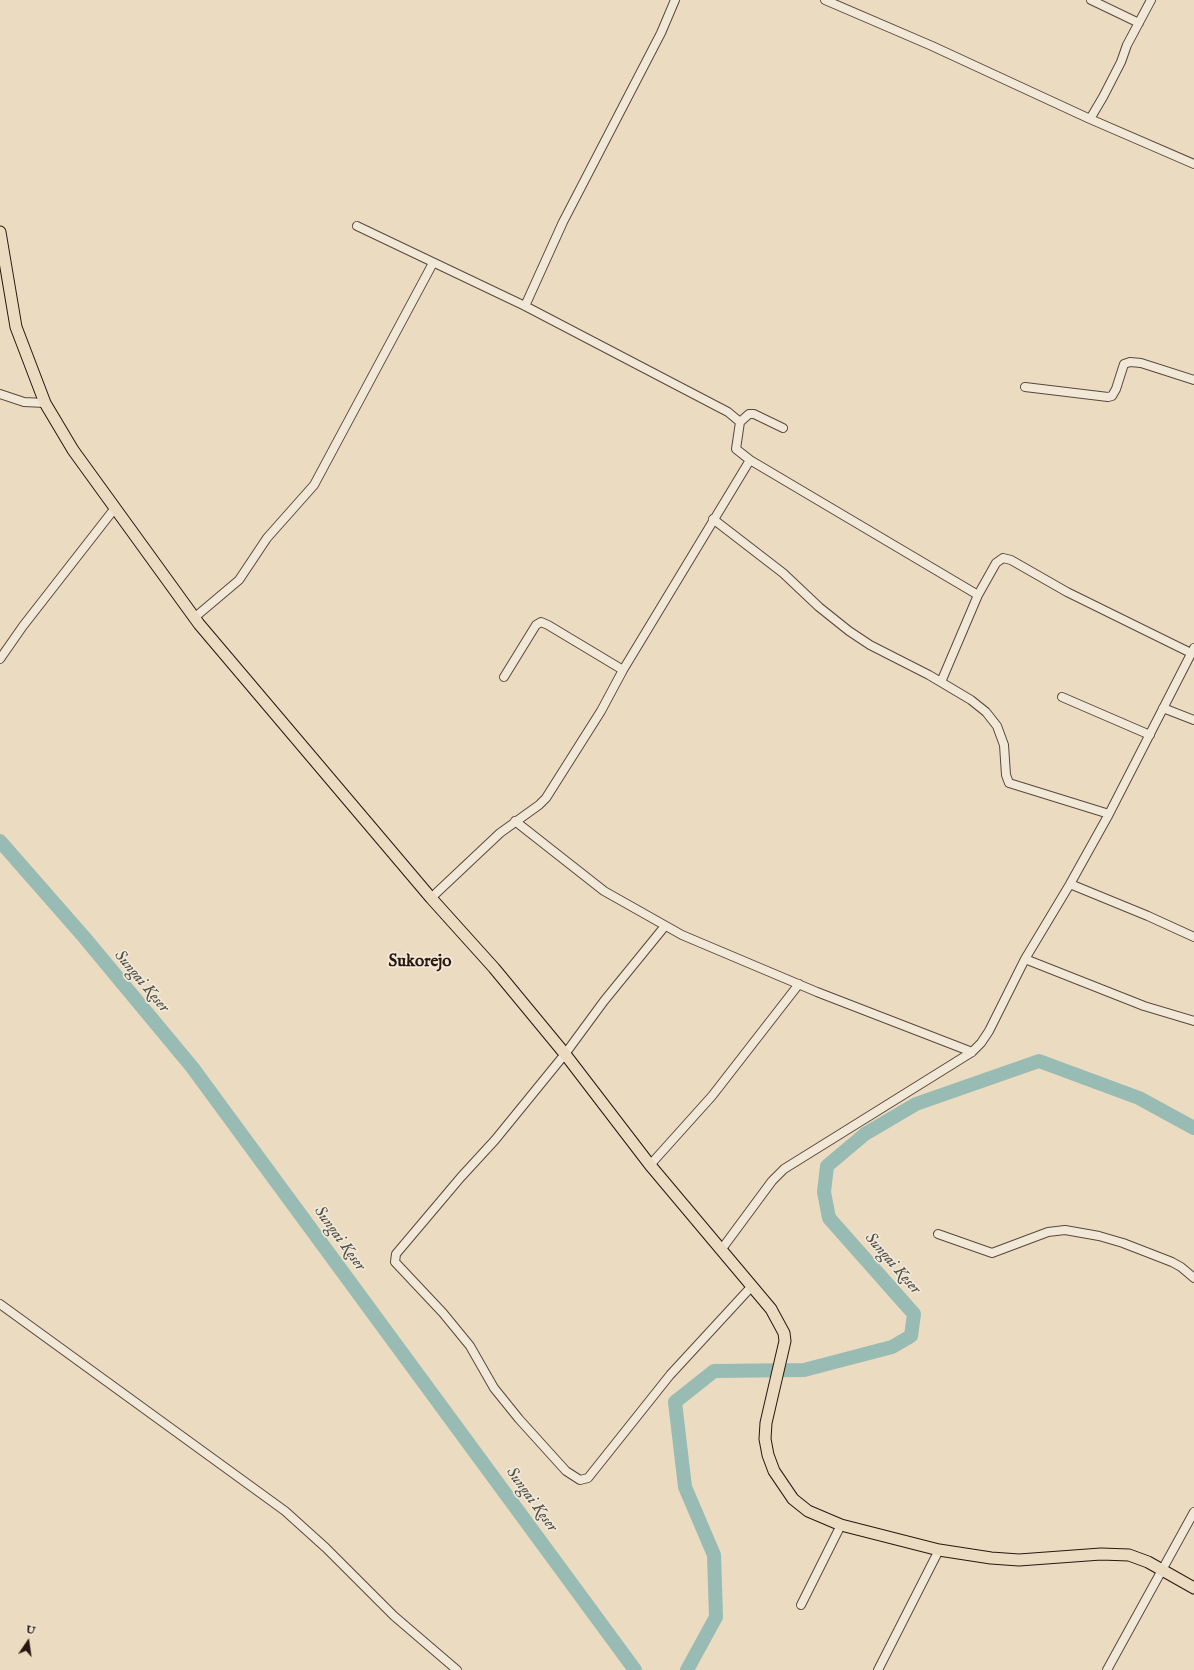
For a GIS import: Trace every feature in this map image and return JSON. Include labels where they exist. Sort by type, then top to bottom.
[{"type":"highway","points":[[0,232],[16,327],[45,403],[73,450],[194,618],[431,898],[494,968],[565,1054],[650,1165],[752,1286],[774,1315],[784,1333],[785,1341],[766,1423],[765,1439],[768,1456],[774,1472],[793,1499],[808,1511],[841,1525],[939,1550],[991,1558],[1019,1560],[1117,1553],[1129,1555],[1148,1562],[1194,1588]]},
{"type":"street","points":[[525,306],[563,222],[675,0]]},
{"type":"street","points":[[825,0],[932,46],[1090,119],[1194,164]]},
{"type":"street","points":[[1091,0],[1139,23]]},
{"type":"street","points":[[1090,119],[1103,97],[1151,0]]},
{"type":"street","points":[[357,226],[525,306],[728,412],[740,422]]},
{"type":"street","points":[[194,618],[239,580],[267,538],[314,484],[433,263]]},
{"type":"street","points":[[1025,387],[1112,396],[1116,389],[1124,364],[1130,362],[1141,363],[1194,380]]},
{"type":"street","points":[[0,394],[24,402],[45,403]]},
{"type":"street","points":[[783,428],[754,414],[749,414],[740,422],[736,448],[750,460],[978,595]]},
{"type":"street","points":[[431,898],[500,833],[539,805],[549,793],[601,711],[713,519],[750,460]]},
{"type":"street","points":[[0,658],[23,626],[115,508]]},
{"type":"street","points":[[713,519],[783,572],[819,607],[849,630],[870,644],[972,700],[986,712],[997,726],[1004,745],[1006,774],[1009,783],[1109,814]]},
{"type":"street","points":[[721,1250],[772,1181],[784,1169],[972,1052],[981,1043],[989,1032],[1025,959],[1070,884],[1109,814],[1193,650],[1068,592],[1007,559],[999,560],[978,595],[941,682]]},
{"type":"street","points":[[504,677],[536,625],[541,622],[624,670]]},
{"type":"street","points":[[1062,697],[1150,735]]},
{"type":"street","points":[[1163,708],[1194,720]]},
{"type":"street","points":[[515,821],[604,891],[665,926],[695,941],[799,984],[972,1052]]},
{"type":"street","points":[[1070,884],[1148,916],[1194,937]]},
{"type":"street","points":[[665,926],[604,1002],[565,1054],[495,1140],[460,1177],[395,1256],[396,1265],[443,1313],[470,1346],[494,1388],[566,1471],[580,1480],[588,1478],[670,1376],[752,1286]]},
{"type":"street","points":[[1025,959],[1144,1006],[1194,1021]]},
{"type":"street","points":[[650,1165],[712,1096],[799,984]]},
{"type":"street","points":[[938,1234],[992,1254],[1048,1232],[1064,1230],[1123,1243],[1172,1262],[1181,1267],[1194,1278]]},
{"type":"street","points":[[0,1304],[285,1511],[326,1548],[394,1616],[457,1670]]},
{"type":"street","points":[[1107,1670],[1194,1512]]},
{"type":"street","points":[[801,1604],[841,1525]]},
{"type":"street","points":[[878,1670],[939,1550]]},
{"type":"waterway","name":"Sungai Keser","points":[[0,841],[84,937],[192,1067],[635,1670]]},
{"type":"waterway","name":"Sungai Keser","points":[[687,1670],[716,1617],[714,1555],[685,1487],[675,1402],[714,1371],[804,1370],[892,1347],[911,1336],[914,1314],[829,1218],[824,1192],[827,1166],[865,1134],[916,1104],[1039,1061],[1139,1098],[1194,1128]]},
{"type":"district","name":"Sukorejo","points":[[420,963]]}]
